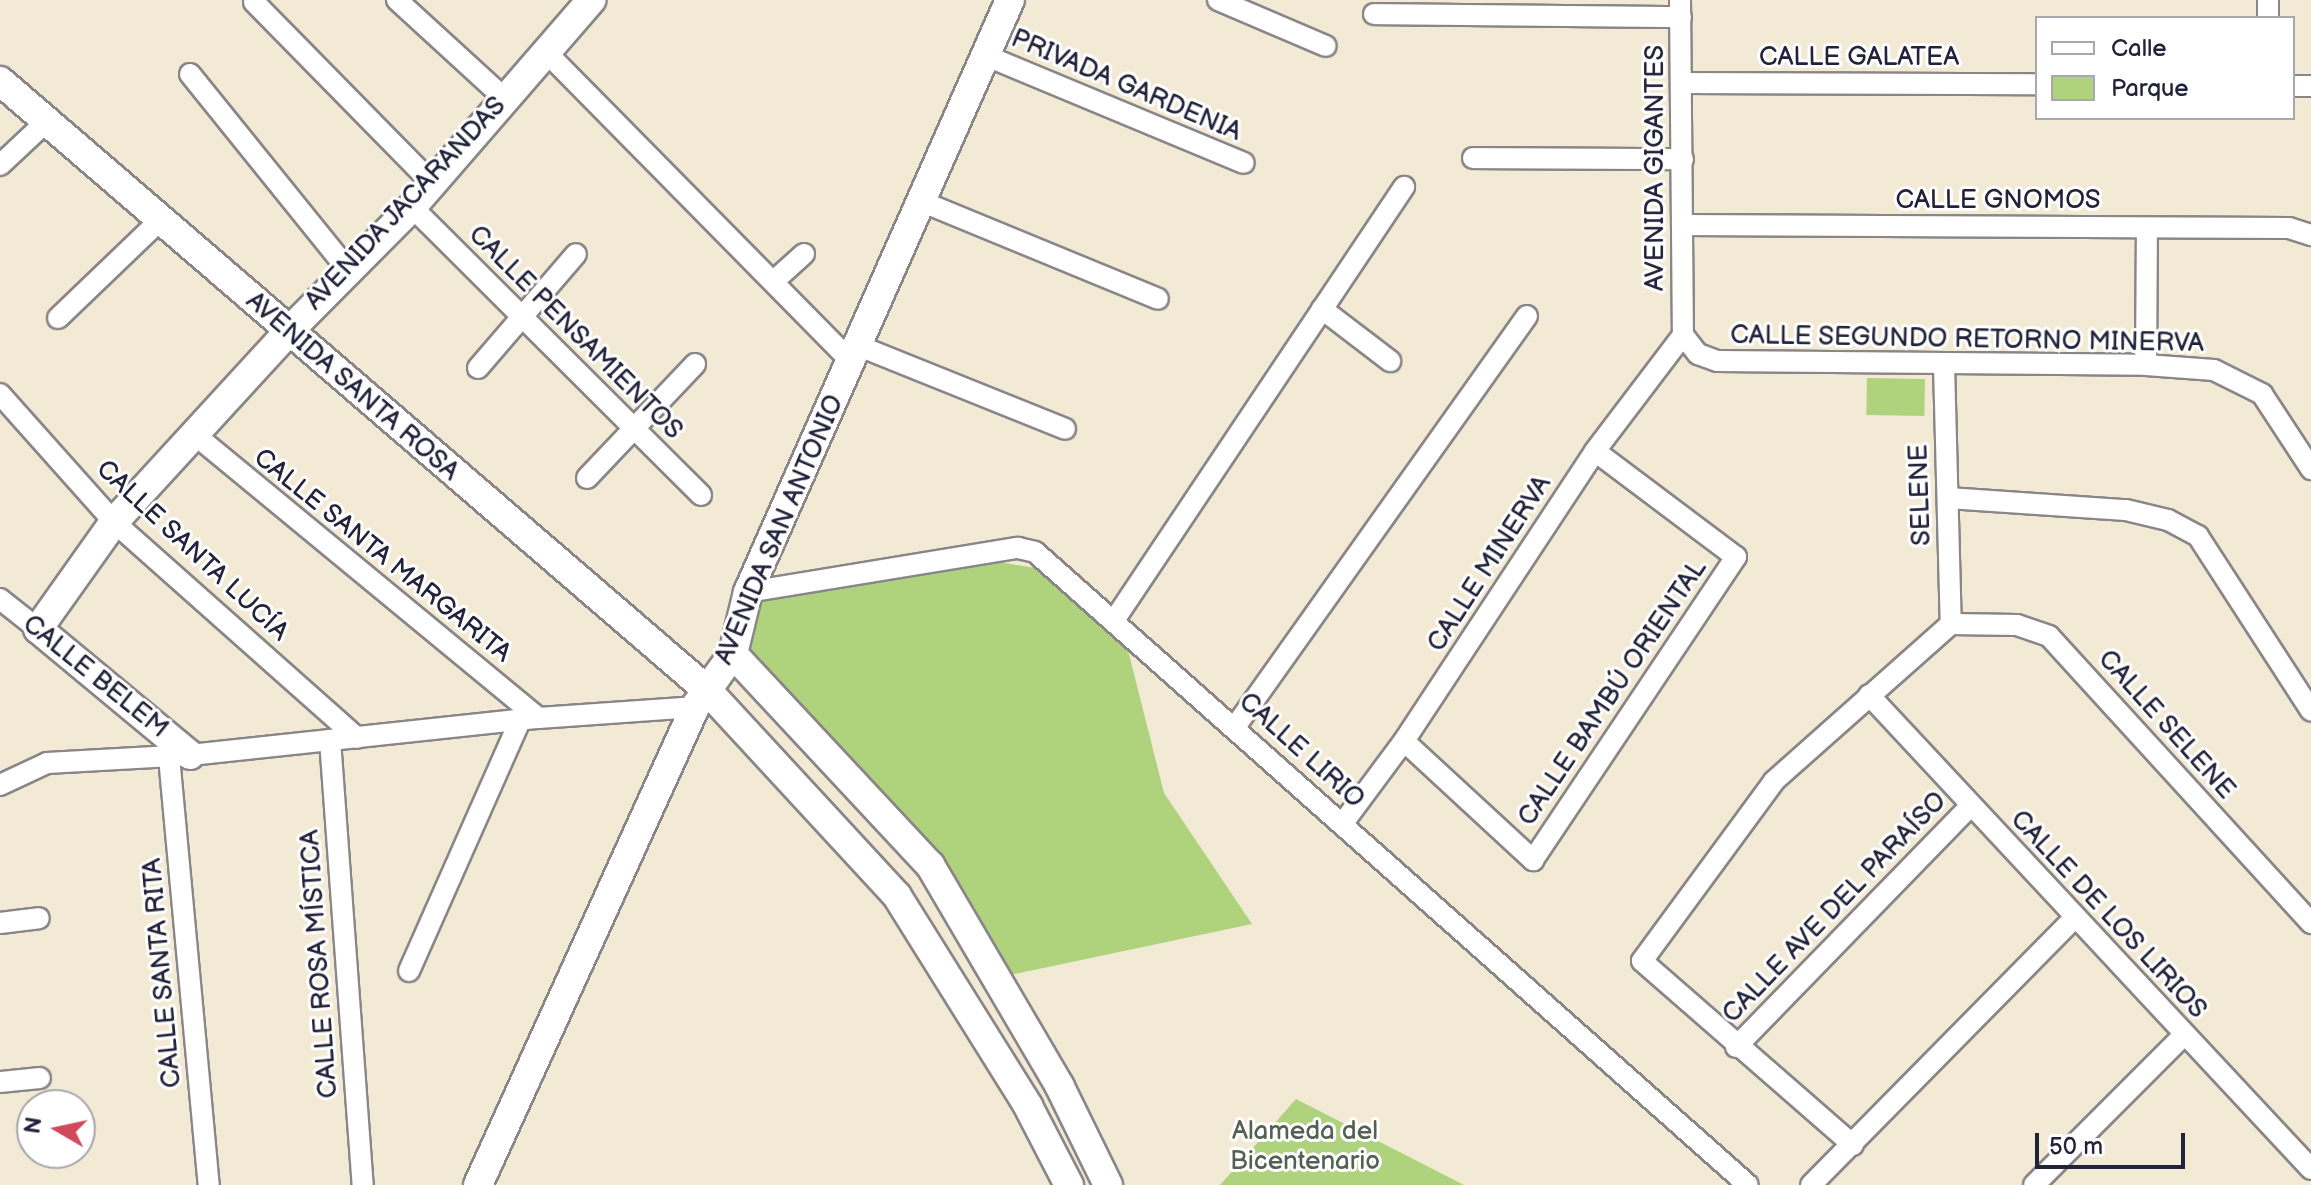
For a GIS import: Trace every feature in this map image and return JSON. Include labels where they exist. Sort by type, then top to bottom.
[{"type":"street","points":[[397,0],[504,98]]},
{"type":"street","name":"AVENIDA JACARANDAS","points":[[38,629],[114,522],[287,333],[412,207],[591,0]]},
{"type":"street","name":"AVENIDA SAN ANTONIO","points":[[478,1185],[701,698],[733,654],[748,592],[856,354],[1010,0]]},
{"type":"street","points":[[1218,0],[1326,46]]},
{"type":"street","points":[[254,2],[432,183]]},
{"type":"street","points":[[1374,14],[1681,9]]},
{"type":"street","name":"AVENIDA GIGANTES","points":[[1681,9],[1683,335]]},
{"type":"street","points":[[546,52],[775,280],[856,354],[1065,429]]},
{"type":"street","name":"PRIVADA GARDENIA","points":[[987,56],[1244,163]]},
{"type":"street","points":[[190,74],[349,271]]},
{"type":"street","name":"AVENIDA SANTA ROSA","points":[[0,81],[701,698],[897,896],[1028,1106],[1069,1185]]},
{"type":"street","name":"CALLE GALATEA","points":[[1682,83],[2035,84]]},
{"type":"street","points":[[0,165],[46,122]]},
{"type":"street","points":[[1473,158],[1683,159]]},
{"type":"street","points":[[1115,619],[1404,187]]},
{"type":"street","points":[[923,202],[1158,299]]},
{"type":"street","name":"CALLE PENSAMIENTOS","points":[[412,207],[701,495]]},
{"type":"street","points":[[58,318],[159,221]]},
{"type":"street","name":"CALLE GNOMOS","points":[[1682,225],[2289,228],[2311,235]]},
{"type":"street","points":[[2146,365],[2147,228]]},
{"type":"street","points":[[478,368],[576,254]]},
{"type":"street","points":[[775,280],[804,254]]},
{"type":"street","points":[[1322,309],[1390,361]]},
{"type":"street","points":[[1235,727],[1527,316]]},
{"type":"street","name":"CALLE SEGUNDO RETORNO MINERVA","points":[[1683,335],[1698,354],[1717,361],[2146,365],[2214,370],[2262,394],[2311,469]]},
{"type":"street","name":"CALLE MINERVA","points":[[1343,823],[1404,741],[1595,451],[1683,335]]},
{"type":"street","points":[[587,478],[695,364]]},
{"type":"street","name":"SELENE","points":[[1944,365],[1951,624]]},
{"type":"street","name":"CALLE SANTA LUCÍA","points":[[0,394],[114,522],[357,738]]},
{"type":"street","name":"CALLE SANTA MARGARITA","points":[[194,434],[529,719]]},
{"type":"street","name":"CALLE BAMBÚ ORIENTAL","points":[[1404,741],[1533,860],[1736,557],[1595,451]]},
{"type":"street","points":[[1948,498],[2126,510],[2168,520],[2198,536],[2311,711]]},
{"type":"street","name":"CALLE LIRIO","points":[[748,592],[1027,548],[1115,619],[1748,1185]]},
{"type":"street","name":"CALLE BELEM","points":[[0,599],[180,756]]},
{"type":"street","points":[[1853,1145],[1736,1047],[1642,961],[1774,781],[1951,624]]},
{"type":"street","name":"CALLE SELENE","points":[[1951,624],[2017,625],[2049,636],[2311,923]]},
{"type":"street","points":[[733,654],[930,865],[1060,1087],[1108,1185]]},
{"type":"street","name":"CALLE DE LOS LIRIOS","points":[[1869,695],[2311,1169]]},
{"type":"street","points":[[0,785],[47,763],[180,756],[701,698]]},
{"type":"street","points":[[409,971],[529,719]]},
{"type":"street","name":"CALLE ROSA MÍSTICA","points":[[330,740],[363,1185]]},
{"type":"street","name":"CALLE SANTA RITA","points":[[180,756],[209,1185]]},
{"type":"street","name":"CALLE AVE DEL PARAÍSO","points":[[1736,1047],[1970,806]]},
{"type":"street","points":[[0,923],[39,918]]},
{"type":"street","points":[[1811,1185],[2074,918]]},
{"type":"street","points":[[2034,1185],[2184,1035]]},
{"type":"street","points":[[0,1082],[40,1078]]},
{"type":"street","points":[[1028,1106],[1060,1087]]},
{"type":"green space","points":[[1867,378],[1925,379],[1924,416],[1866,415]]},
{"type":"green space","points":[[977,558],[1046,570],[1124,634],[1164,793],[1252,924],[1005,976],[942,856],[742,647],[757,594]]},
{"type":"green space","name":"Alameda del Bicentenario","points":[[1296,1099],[1464,1185],[1220,1185]]}]
